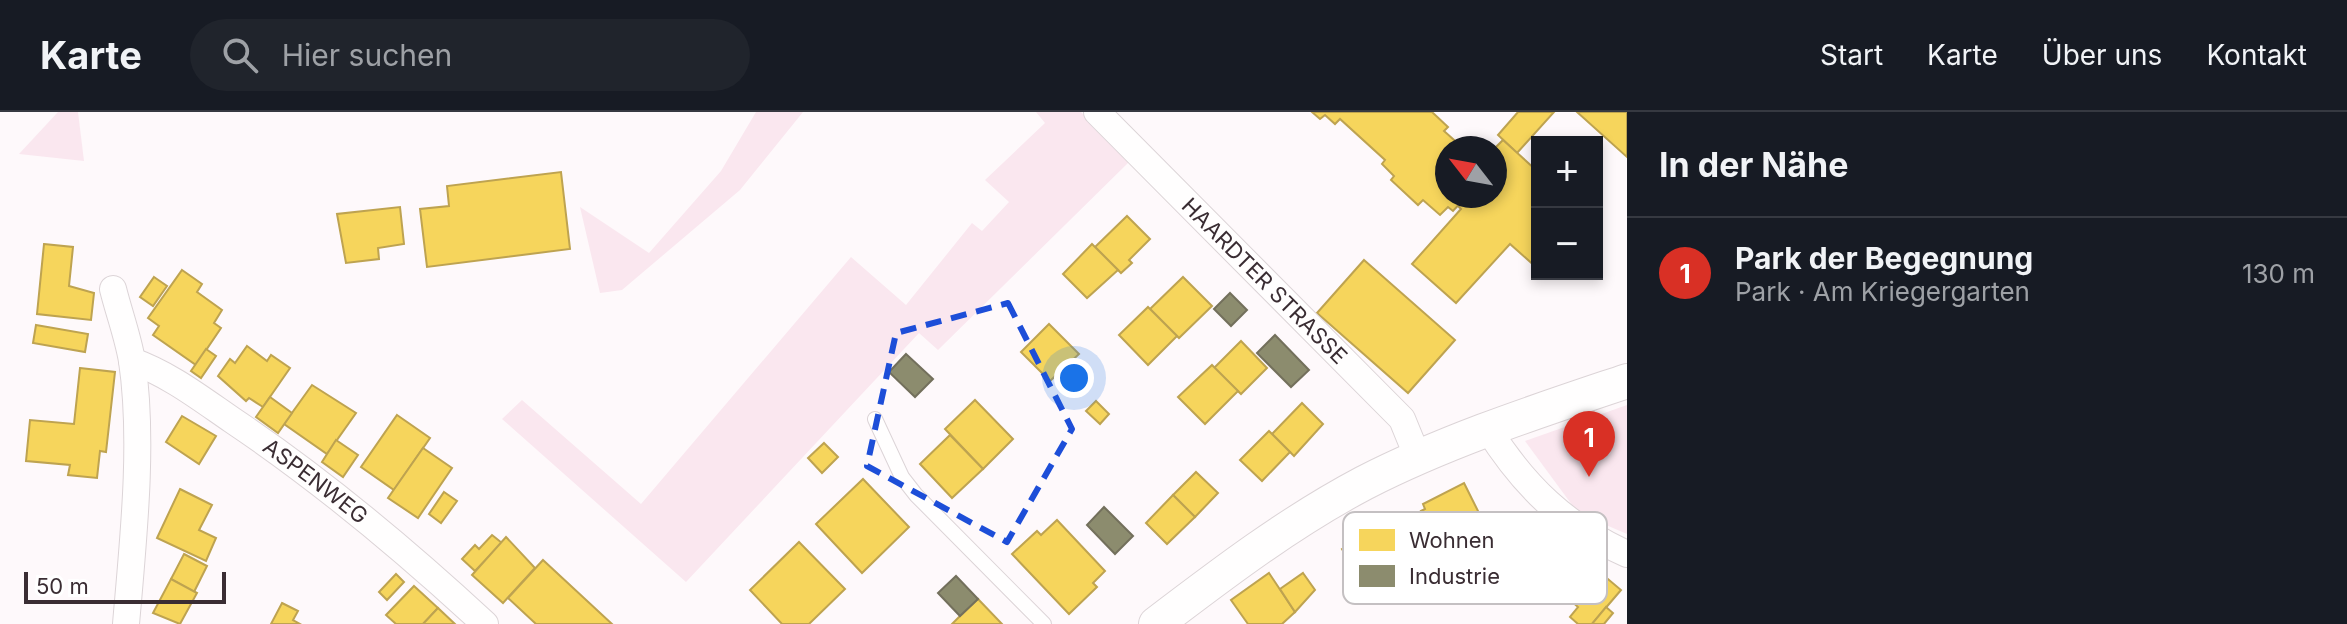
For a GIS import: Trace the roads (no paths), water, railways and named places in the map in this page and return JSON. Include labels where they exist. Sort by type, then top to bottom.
[{"type":"street","name":"HAARDTER STRASSE","points":[[1097,112],[1402,419],[1418,458]]},
{"type":"street","points":[[113,289],[132,361],[134,521],[126,624]]},
{"type":"street","name":"ASPENWEG","points":[[132,361],[167,376],[285,456],[409,553],[485,624]]},
{"type":"street","points":[[1156,624],[1248,556],[1328,503],[1418,458],[1488,429],[1627,381]]},
{"type":"street","points":[[1488,429],[1532,490],[1558,512]]},
{"type":"street","points":[[1607,544],[1627,554]]},
{"type":"lane","points":[[875,419],[896,466],[916,495],[1044,624]]},
{"type":"place","name":"Park der Begegnung","points":[[1589,477]]}]
